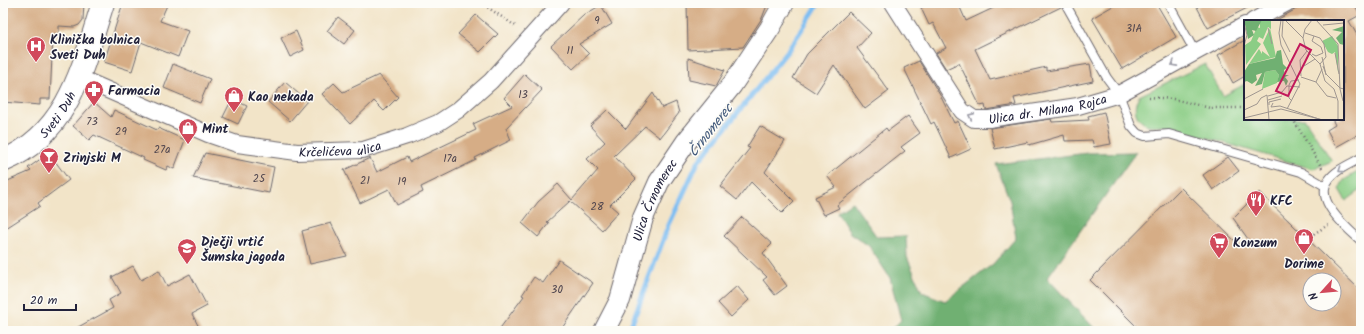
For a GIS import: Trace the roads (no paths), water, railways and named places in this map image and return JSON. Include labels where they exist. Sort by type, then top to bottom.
[{"type":"main road","name":"Sveti Duh","points":[[3,161],[20,152],[50,126],[63,110],[80,78],[103,3]]},
{"type":"street","name":"Krčelićeva ulica","points":[[80,78],[208,134],[237,144],[298,152],[363,150],[438,123],[458,110],[491,81],[561,3]]},
{"type":"street","name":"Ulica Črnomerec","points":[[604,331],[620,300],[643,218],[659,182],[686,142],[732,85],[770,28],[784,3]]},
{"type":"street","name":"Ulica dr. Milana Rojca","points":[[893,3],[962,111],[974,119],[1078,106],[1119,94],[1244,26]]},
{"type":"street","points":[[1255,20],[1287,3]]},
{"type":"lane","points":[[1065,3],[1107,78],[1119,94],[1132,126],[1137,133],[1145,136],[1169,134],[1301,172],[1325,186]]},
{"type":"lane","points":[[1168,3],[1195,52]]},
{"type":"lane","points":[[1361,158],[1333,175],[1325,186],[1325,198],[1330,207],[1361,241]]},
{"type":"waterway","name":"Črnomerec","points":[[629,331],[668,227],[698,162],[789,49],[819,3]]},
{"type":"place","name":"Klinička bolnica Sveti Duh","points":[[36,63]]},
{"type":"place","name":"Farmacia","points":[[94,107]]},
{"type":"place","name":"Kao nekada","points":[[234,113]]},
{"type":"place","name":"Mint","points":[[188,145]]},
{"type":"place","name":"Zrinjski M","points":[[49,174]]},
{"type":"place","name":"KFC","points":[[1256,217]]},
{"type":"place","name":"Dorime","points":[[1304,255]]},
{"type":"place","name":"Konzum","points":[[1219,259]]},
{"type":"place","name":"Dječji vrtić Šumska jagoda","points":[[187,265]]}]
